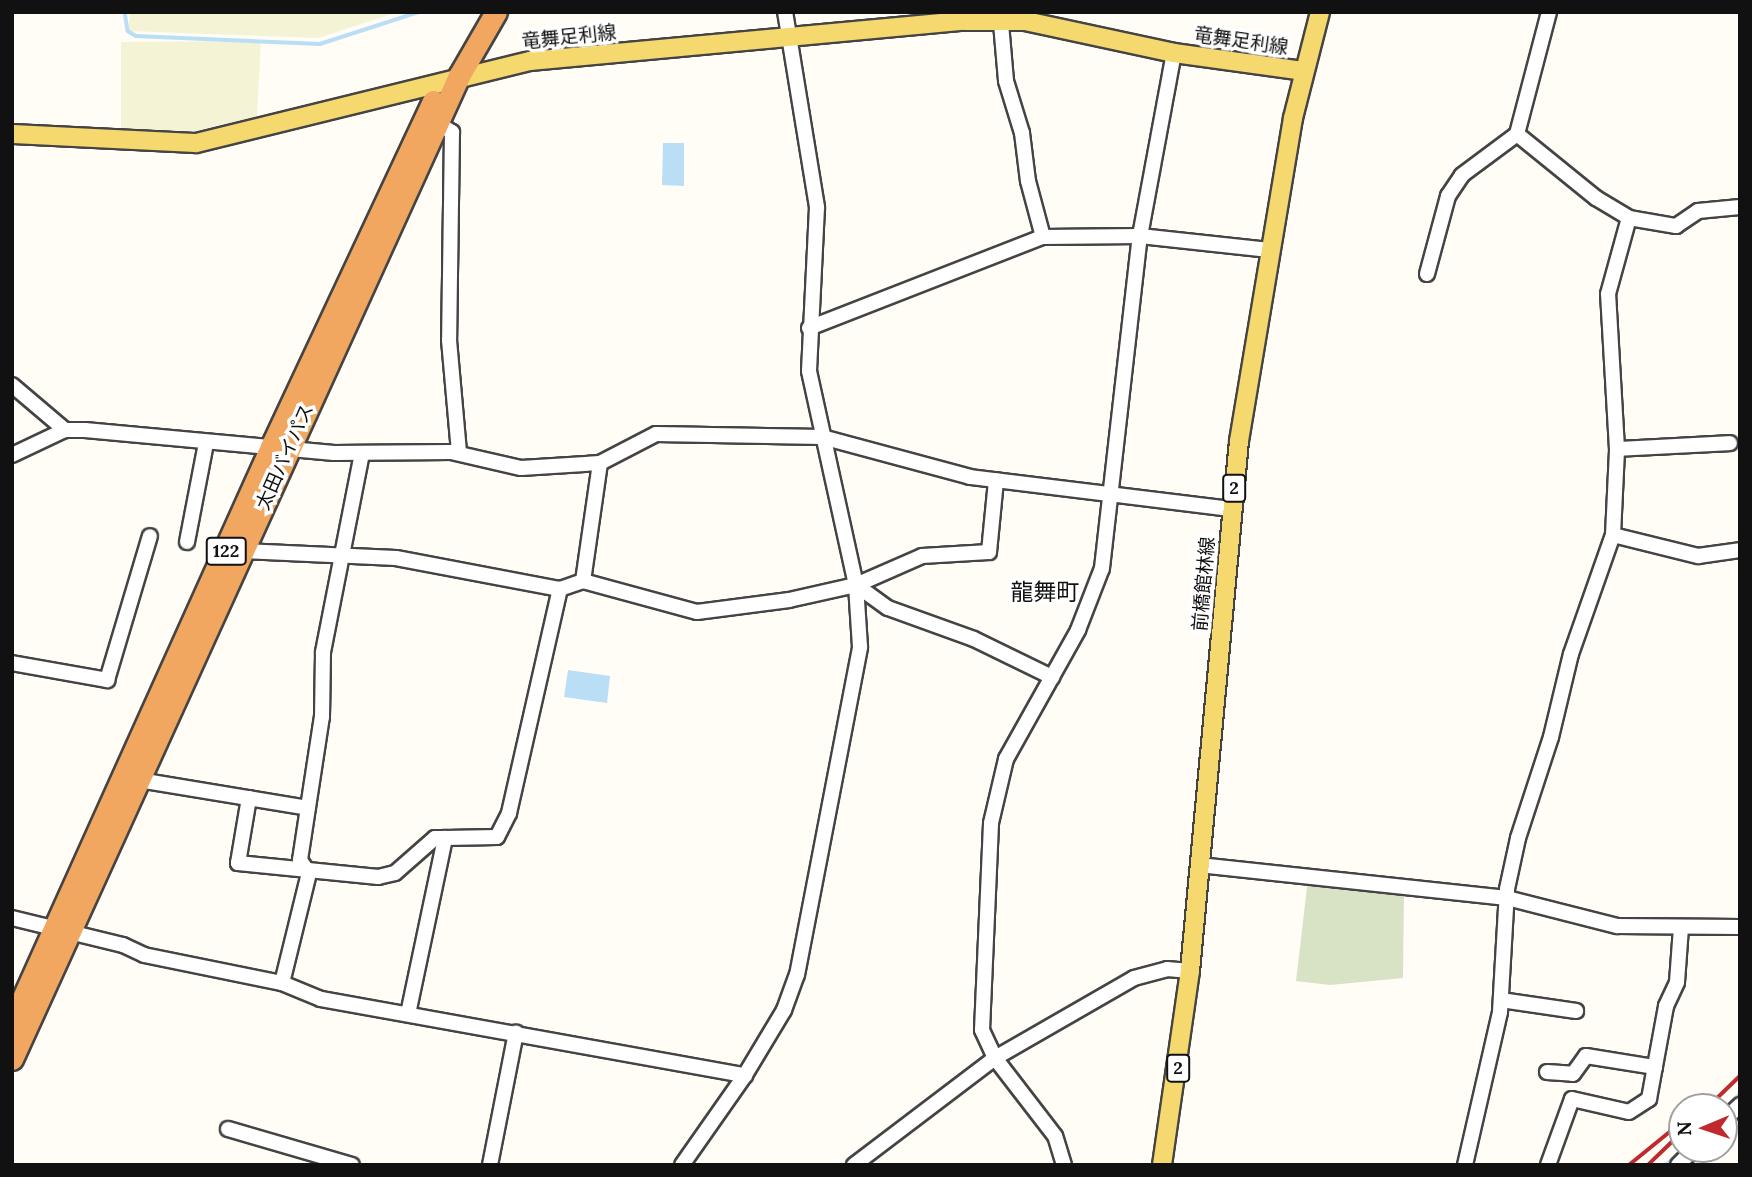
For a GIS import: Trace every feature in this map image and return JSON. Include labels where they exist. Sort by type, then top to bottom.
[{"type":"highway","name":"太田バイパス","points":[[12,1059],[62,931],[480,12]]},
{"type":"highway","name":"太田バイパス","points":[[12,1022],[139,780],[243,551],[280,447],[438,122],[451,79],[496,12]]},
{"type":"main road","name":"前橋館林線","points":[[1162,1165],[1190,971],[1232,509],[1269,250],[1303,71],[1320,12]]},
{"type":"main road","name":"竜舞足利線","points":[[12,134],[196,143],[530,61],[1001,16],[1174,53],[1303,71]]},
{"type":"street","points":[[682,1165],[745,1075],[784,1010],[797,975],[859,658],[856,585],[808,371],[817,207],[804,111],[787,36],[785,12]]},
{"type":"street","points":[[1427,275],[1448,196],[1462,175],[1517,134],[1549,12]]},
{"type":"street","points":[[1001,16],[1006,81],[1022,133],[1028,181],[1043,237]]},
{"type":"street","points":[[1065,1165],[1048,1125],[995,1058],[986,1042],[981,1012],[993,799],[1006,759],[1094,594],[1101,568],[1140,236],[1174,53]]},
{"type":"street","points":[[438,122],[452,132],[449,340],[459,453]]},
{"type":"street","points":[[1517,134],[1595,198],[1629,218],[1676,226],[1698,211],[1740,207]]},
{"type":"street","points":[[1465,1165],[1500,1000],[1507,898],[1518,838],[1551,737],[1571,654],[1613,535],[1617,449],[1608,294],[1629,218]]},
{"type":"street","points":[[809,328],[1043,237],[1140,236],[1269,250]]},
{"type":"street","points":[[12,385],[65,429]]},
{"type":"street","points":[[12,455],[65,429],[206,443],[362,454],[459,453],[521,468],[600,463],[656,434],[822,437],[996,480],[1232,509]]},
{"type":"street","points":[[187,542],[206,443]]},
{"type":"street","points":[[1617,449],[1730,443]]},
{"type":"street","points":[[282,983],[309,873],[300,860],[323,717],[323,652],[362,454]]},
{"type":"street","points":[[583,581],[600,463]]},
{"type":"street","points":[[243,551],[342,558],[396,558],[560,589],[583,581],[697,612],[856,585],[922,556],[989,552],[996,480]]},
{"type":"street","points":[[1613,535],[1698,556],[1740,550]]},
{"type":"street","points":[[12,663],[107,680],[149,536]]},
{"type":"street","points":[[856,585],[888,608],[974,639],[1052,677]]},
{"type":"street","points":[[248,798],[237,863],[309,873],[378,877],[395,873],[435,838],[491,840],[497,837],[509,813],[560,589]]},
{"type":"street","points":[[139,780],[308,808]]},
{"type":"street","points":[[408,1014],[445,838]]},
{"type":"street","points":[[1199,865],[1507,898],[1617,926],[1740,927]]},
{"type":"street","points":[[12,918],[144,955],[282,983],[321,999],[745,1075]]},
{"type":"street","points":[[1548,1165],[1572,1099],[1629,1112],[1649,1100],[1666,1006],[1677,982],[1681,927]]},
{"type":"street","points":[[854,1165],[995,1058],[1134,978],[1167,969],[1190,971]]},
{"type":"street","points":[[1500,1000],[1576,1011]]},
{"type":"street","points":[[490,1165],[516,1033]]},
{"type":"street","points":[[1547,1072],[1573,1074],[1586,1056],[1655,1068]]},
{"type":"street","points":[[228,1129],[352,1165]]},
{"type":"shaded area","points":[[130,12],[398,12],[318,38],[128,31]]},
{"type":"shaded area","points":[[261,41],[257,116],[195,131],[121,130],[121,42]]},
{"type":"green space","points":[[1308,879],[1404,891],[1403,978],[1330,985],[1296,981]]},
{"type":"water","points":[[663,143],[684,143],[684,186],[662,185]]},
{"type":"water","points":[[568,670],[610,676],[607,703],[564,697]]},
{"type":"waterway","points":[[125,12],[128,31],[136,36],[320,44],[419,12]]},
{"type":"railway","points":[[1722,1093],[1740,1076]]},
{"type":"railway","points":[[1629,1165],[1668,1133]]},
{"type":"railway","points":[[1648,1165],[1668,1146]]},
{"type":"district","name":"龍舞町","points":[[1045,592]]}]
